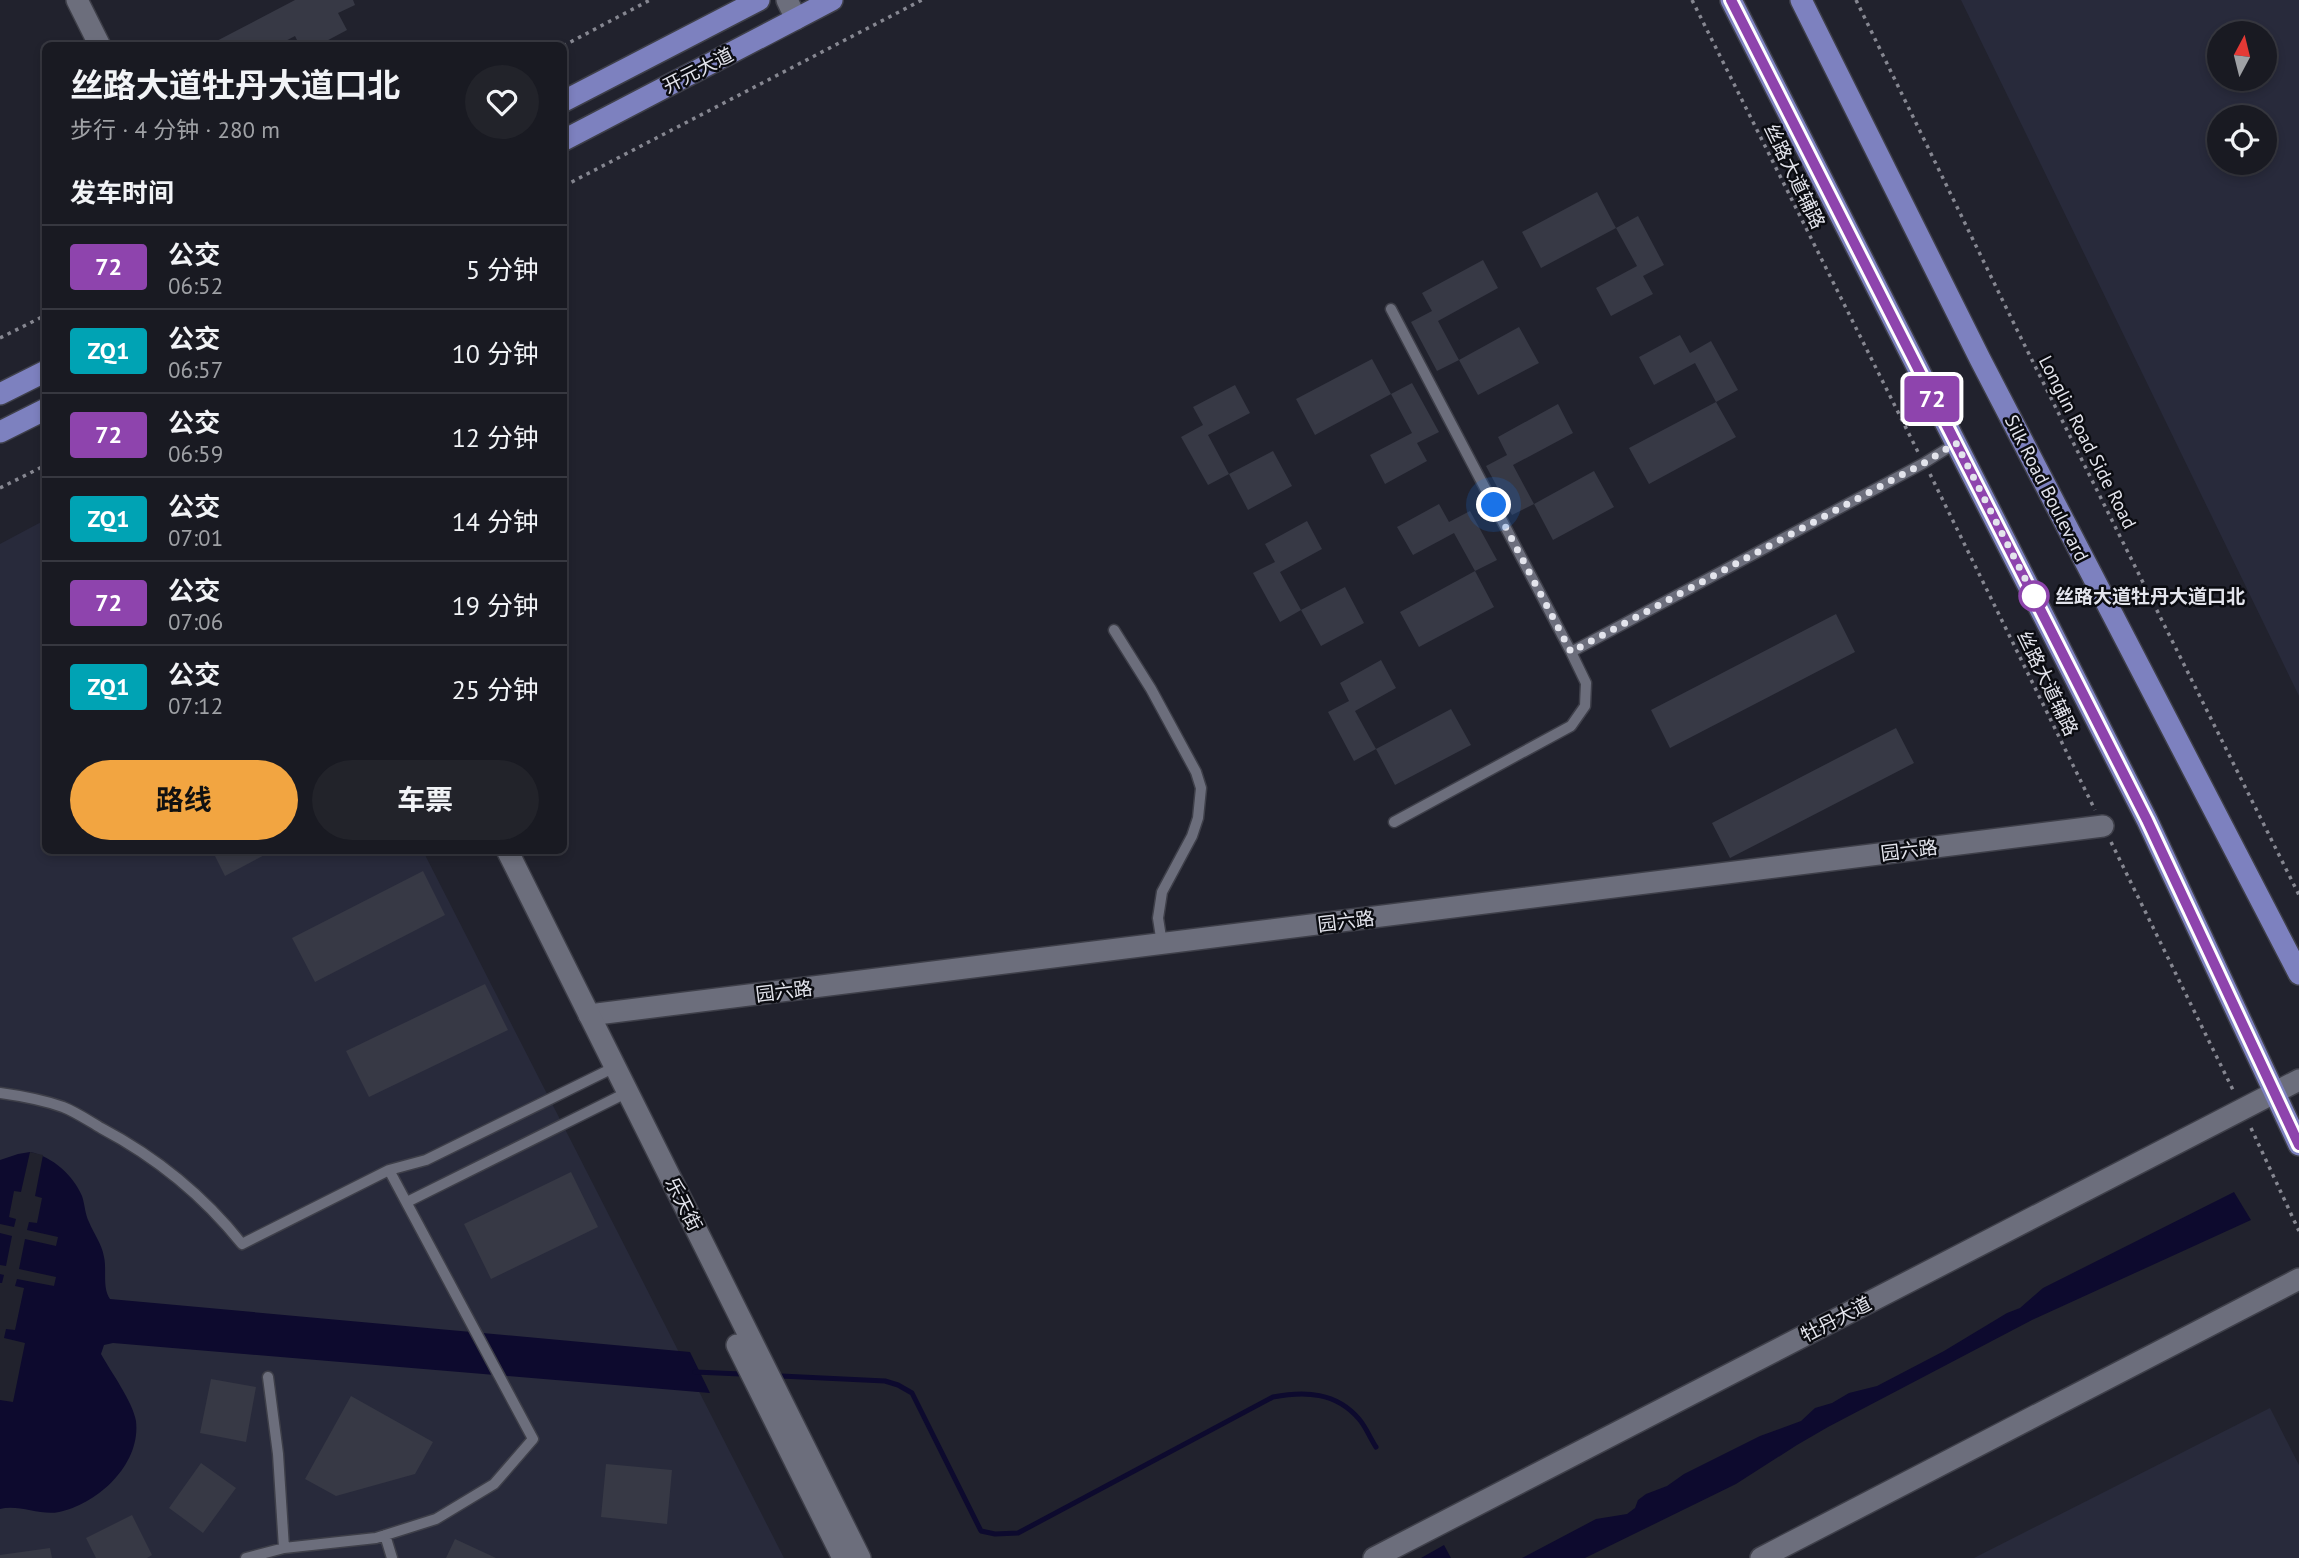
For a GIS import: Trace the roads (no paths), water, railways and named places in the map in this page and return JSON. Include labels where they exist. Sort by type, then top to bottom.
[{"type":"main road","name":"开元大道","points":[[567,99],[759,0]]},
{"type":"main road","name":"开元大道","points":[[567,138],[792,9],[832,0]]},
{"type":"main road","points":[[1731,0],[2147,820],[2299,1145]]},
{"type":"main road","name":"Silk Road Boulevard","points":[[1801,0],[1980,359],[2299,974]]},
{"type":"main road","points":[[0,394],[42,373]]},
{"type":"main road","points":[[0,432],[42,411]]},
{"type":"street","points":[[77,0],[98,42]]},
{"type":"street","name":"园六路","points":[[589,1015],[2103,826]]},
{"type":"street","name":"乐天街","points":[[494,854],[622,1095],[860,1558]]},
{"type":"street","name":"乐天街","points":[[509,854],[589,1015],[609,1070]]},
{"type":"street","name":"牡丹大道","points":[[1374,1558],[2299,1080]]},
{"type":"street","name":"乐天街","points":[[622,1095],[843,1558]]},
{"type":"street","points":[[1761,1558],[2299,1279]]},
{"type":"lane","points":[[1391,309],[1586,683],[1585,706],[1571,726],[1394,822]]},
{"type":"lane","points":[[1571,652],[1924,463],[1956,443]]},
{"type":"lane","points":[[1114,629],[1196,772],[1201,788],[1198,818],[1192,836],[1162,892],[1158,918],[1162,944]]},
{"type":"lane","points":[[0,1093],[32,1097],[65,1108],[119,1137],[173,1173],[217,1213],[242,1244],[389,1170],[426,1160],[609,1070]]},
{"type":"lane","points":[[407,1202],[622,1095]]},
{"type":"lane","points":[[246,1558],[284,1548],[385,1535],[436,1519],[494,1484],[533,1439],[389,1170]]},
{"type":"lane","points":[[268,1377],[278,1454],[284,1548]]},
{"type":"lane","points":[[385,1535],[392,1558]]},
{"type":"waterway","points":[[695,1372],[741,1374]]},
{"type":"waterway","points":[[781,1376],[885,1381],[912,1393],[981,1531],[995,1534],[1018,1533],[1273,1397],[1308,1394],[1340,1403],[1364,1425],[1376,1447]]},
{"type":"place","name":"丝路大道牡丹大道口北","points":[[2034,596]]}]
